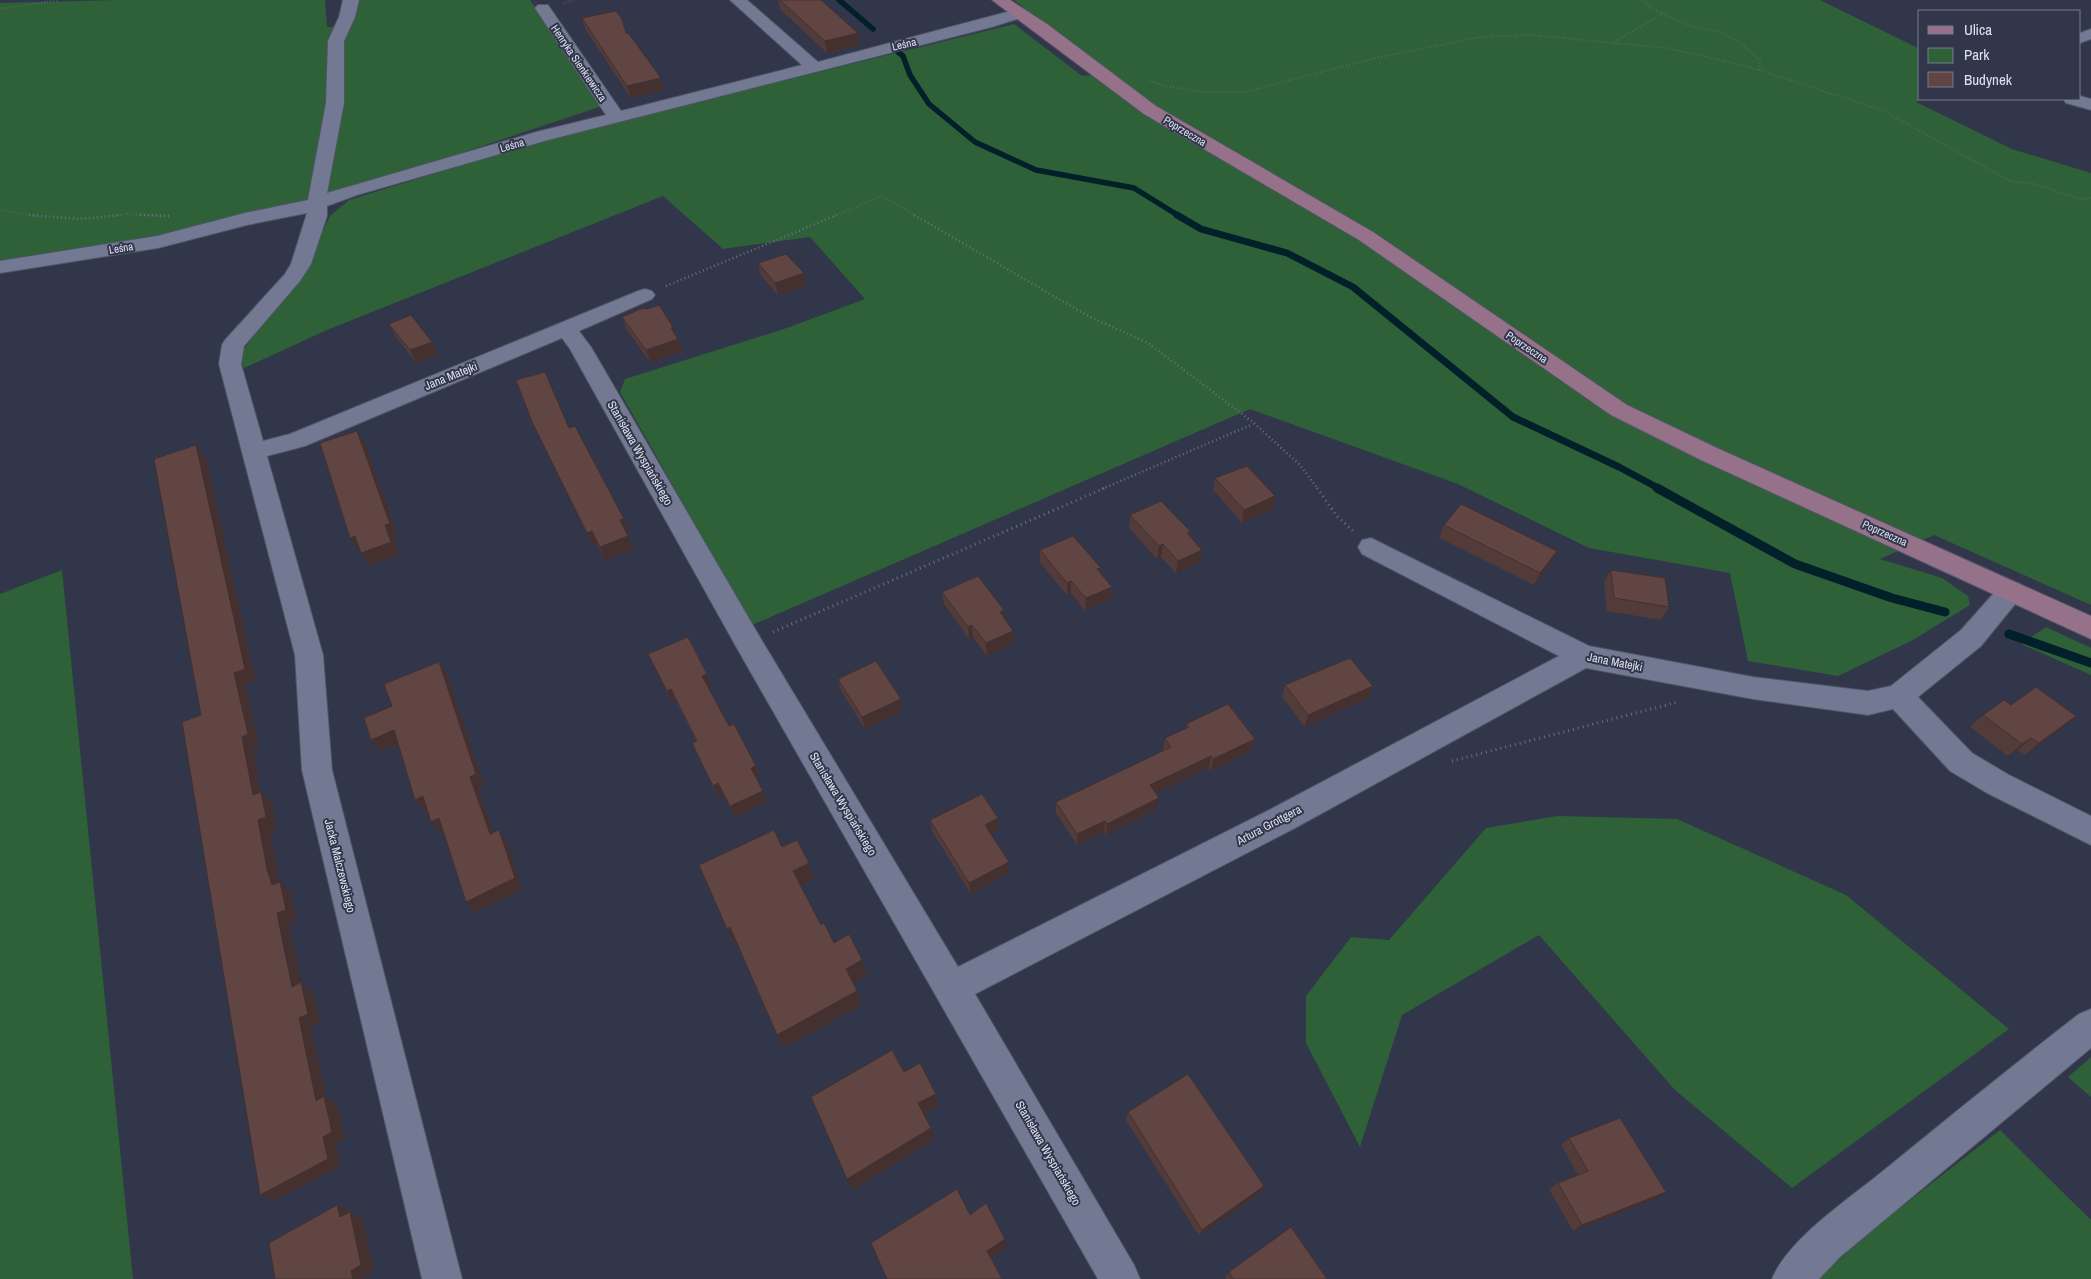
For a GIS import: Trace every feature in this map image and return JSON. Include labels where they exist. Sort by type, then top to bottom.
[{"type":"street","name":"Jacka Malczewskiego","points":[[351,0],[347,16],[336,41],[336,103],[318,189],[317,216],[301,264],[293,276],[233,345],[230,364],[309,655],[317,770],[442,1279]]},
{"type":"street","points":[[738,0],[814,67]]},
{"type":"street","name":"Poprzeczna","points":[[1000,0],[1022,13],[1150,110],[1366,236],[1619,410],[1709,454],[2091,628]]},
{"type":"street","name":"Henryka Sienkiewicza","points":[[543,8],[616,117]]},
{"type":"street","name":"Leśna","points":[[0,266],[158,242],[245,219],[317,204],[350,190],[616,117],[1022,13]]},
{"type":"street","points":[[2075,100],[2091,105]]},
{"type":"street","name":"Jana Matejki","points":[[255,451],[297,440],[645,295]]},
{"type":"street","name":"Stanisława Wyspiańskiego","points":[[566,329],[590,364],[748,642],[952,988],[1120,1279]]},
{"type":"street","name":"Jana Matejki","points":[[1370,547],[1583,656],[1753,688],[1868,703],[1899,696],[1971,638],[2011,591]]},
{"type":"street","name":"Artura Grottgera","points":[[952,988],[1284,818],[1583,656]]},
{"type":"street","points":[[1899,696],[1961,762],[1998,784],[2091,831]]},
{"type":"street","points":[[1792,1279],[1826,1243],[2091,1026]]},
{"type":"path","points":[[0,9],[59,0]]},
{"type":"path","points":[[1642,0],[1662,14],[1690,26],[1720,32],[1739,42],[1760,60],[1758,70]]},
{"type":"path","points":[[1614,42],[1662,14]]},
{"type":"path","points":[[1145,79],[1164,86],[1205,92],[1245,92],[1330,72],[1376,58],[1480,37],[1531,35],[1667,48],[1758,70],[1884,111],[1894,115],[1913,130],[1936,138],[1945,146],[2010,181],[2034,184],[2080,199],[2091,198]]},
{"type":"path","points":[[645,295],[882,196],[1088,316],[1148,343],[1254,423],[1300,465],[1336,515],[1370,547]]},
{"type":"path","points":[[0,210],[50,218],[79,219],[127,214],[174,216]]},
{"type":"path","points":[[748,642],[1254,423]]},
{"type":"path","points":[[1449,762],[1684,701]]},
{"type":"green space","points":[[118,0],[325,0],[327,27],[346,26],[355,0],[530,0],[602,106],[375,182],[308,197],[310,207],[268,220],[0,263],[0,3]]},
{"type":"green space","points":[[1014,0],[1820,0],[1918,48],[1918,100],[1920,100],[1916,102],[2012,149],[2091,173],[2091,605],[1934,535],[1880,559],[1942,578],[1968,596],[1970,605],[1913,640],[1838,676],[1748,661],[1730,573],[1589,548],[1458,484],[1250,409],[752,625],[620,392],[625,379],[784,329],[865,299],[810,237],[723,249],[663,196],[327,330],[244,368],[242,364],[242,352],[313,251],[330,216],[349,200],[547,139],[1014,24],[1082,76],[1108,73]]},
{"type":"green space","points":[[62,570],[133,1279],[0,1279],[0,594]]},
{"type":"green space","points":[[2046,627],[2091,648],[2091,675],[2021,644]]},
{"type":"green space","points":[[1557,816],[1677,819],[1846,895],[2009,1029],[1792,1188],[1675,1090],[1539,935],[1402,1015],[1360,1147],[1306,1043],[1306,996],[1351,937],[1389,940],[1486,828]]},
{"type":"green space","points":[[2091,1057],[2091,1097],[2068,1077]]},
{"type":"green space","points":[[2000,1130],[2091,1220],[2091,1279],[1818,1279],[1869,1232]]},
{"type":"building","points":[[780,0],[821,0],[858,33],[825,41]]},
{"type":"building","points":[[616,11],[622,19],[626,33],[629,34],[661,78],[627,86],[582,18]]},
{"type":"building","points":[[786,254],[804,273],[775,283],[758,263]]},
{"type":"building","points":[[659,305],[678,339],[646,350],[622,317],[643,308],[647,309]]},
{"type":"building","points":[[411,315],[432,342],[410,350],[389,324]]},
{"type":"building","points":[[545,372],[569,428],[575,426],[624,519],[620,520],[628,536],[600,547],[592,531],[587,533],[532,422],[516,380]]},
{"type":"building","points":[[357,431],[390,524],[385,525],[391,542],[361,553],[355,536],[350,538],[320,443]]},
{"type":"building","points":[[196,445],[245,669],[234,673],[248,734],[242,737],[253,795],[261,792],[266,817],[258,820],[267,869],[272,885],[280,882],[286,910],[277,913],[292,987],[301,982],[308,1014],[299,1018],[316,1101],[324,1096],[332,1132],[323,1137],[328,1159],[260,1195],[182,722],[201,715],[154,459]]},
{"type":"building","points":[[1247,466],[1275,496],[1244,510],[1215,478]]},
{"type":"building","points":[[1161,501],[1190,531],[1187,533],[1202,550],[1178,561],[1163,544],[1159,546],[1130,515]]},
{"type":"building","points":[[1461,504],[1557,551],[1540,573],[1444,525]]},
{"type":"building","points":[[1073,536],[1101,568],[1097,569],[1112,587],[1086,598],[1071,581],[1067,583],[1040,550]]},
{"type":"building","points":[[1611,570],[1665,578],[1669,607],[1614,598]]},
{"type":"building","points":[[978,576],[1004,610],[1000,612],[1013,631],[986,643],[972,625],[968,627],[942,592]]},
{"type":"building","points":[[688,637],[707,674],[702,676],[729,726],[734,724],[756,766],[751,768],[763,791],[730,806],[718,783],[713,786],[692,743],[697,741],[671,689],[667,691],[648,654]]},
{"type":"building","points":[[1350,658],[1373,686],[1308,715],[1285,685]]},
{"type":"building","points":[[876,661],[901,699],[862,717],[838,679]]},
{"type":"building","points":[[439,662],[476,774],[470,777],[490,834],[499,830],[515,878],[466,902],[439,818],[431,822],[423,796],[415,800],[394,730],[371,740],[364,718],[392,706],[384,684]]},
{"type":"building","points":[[2036,687],[2076,716],[2039,743],[2031,738],[2022,744],[1983,715],[2004,700],[2011,705]]},
{"type":"building","points":[[1228,704],[1255,739],[1213,759],[1211,756],[1150,785],[1159,798],[1107,824],[1105,821],[1077,834],[1056,802],[1171,747],[1165,738],[1189,727],[1186,724]]},
{"type":"building","points":[[982,794],[998,818],[985,825],[1009,862],[969,883],[930,820]]},
{"type":"building","points":[[774,830],[782,847],[797,840],[809,863],[793,871],[821,925],[824,923],[834,943],[849,934],[862,960],[846,969],[857,991],[777,1035],[730,927],[727,929],[699,865]]},
{"type":"building","points":[[892,1050],[904,1072],[920,1063],[936,1094],[918,1103],[931,1128],[847,1179],[811,1097]]},
{"type":"building","points":[[1188,1074],[1264,1186],[1202,1230],[1128,1112]]},
{"type":"building","points":[[1620,1118],[1666,1192],[1582,1225],[1558,1183],[1588,1171],[1569,1138]]},
{"type":"building","points":[[957,1189],[970,1215],[986,1203],[1005,1239],[987,1251],[1002,1279],[887,1279],[871,1243]]},
{"type":"building","points":[[337,1205],[340,1217],[350,1212],[361,1265],[351,1271],[353,1279],[275,1279],[269,1243]]},
{"type":"building","points":[[1291,1227],[1327,1279],[1233,1279],[1229,1272]]},
{"type":"waterway","points":[[839,0],[873,29]]},
{"type":"waterway","points":[[898,52],[903,56],[910,75],[929,104],[975,142],[1036,170],[1134,188],[1179,216]]},
{"type":"waterway","points":[[1177,215],[1201,229],[1287,253],[1353,287],[1513,417],[1619,467],[1660,489]]},
{"type":"waterway","points":[[1657,488],[1795,564],[1892,598],[1945,612]]},
{"type":"waterway","points":[[2009,634],[2091,663]]}]
